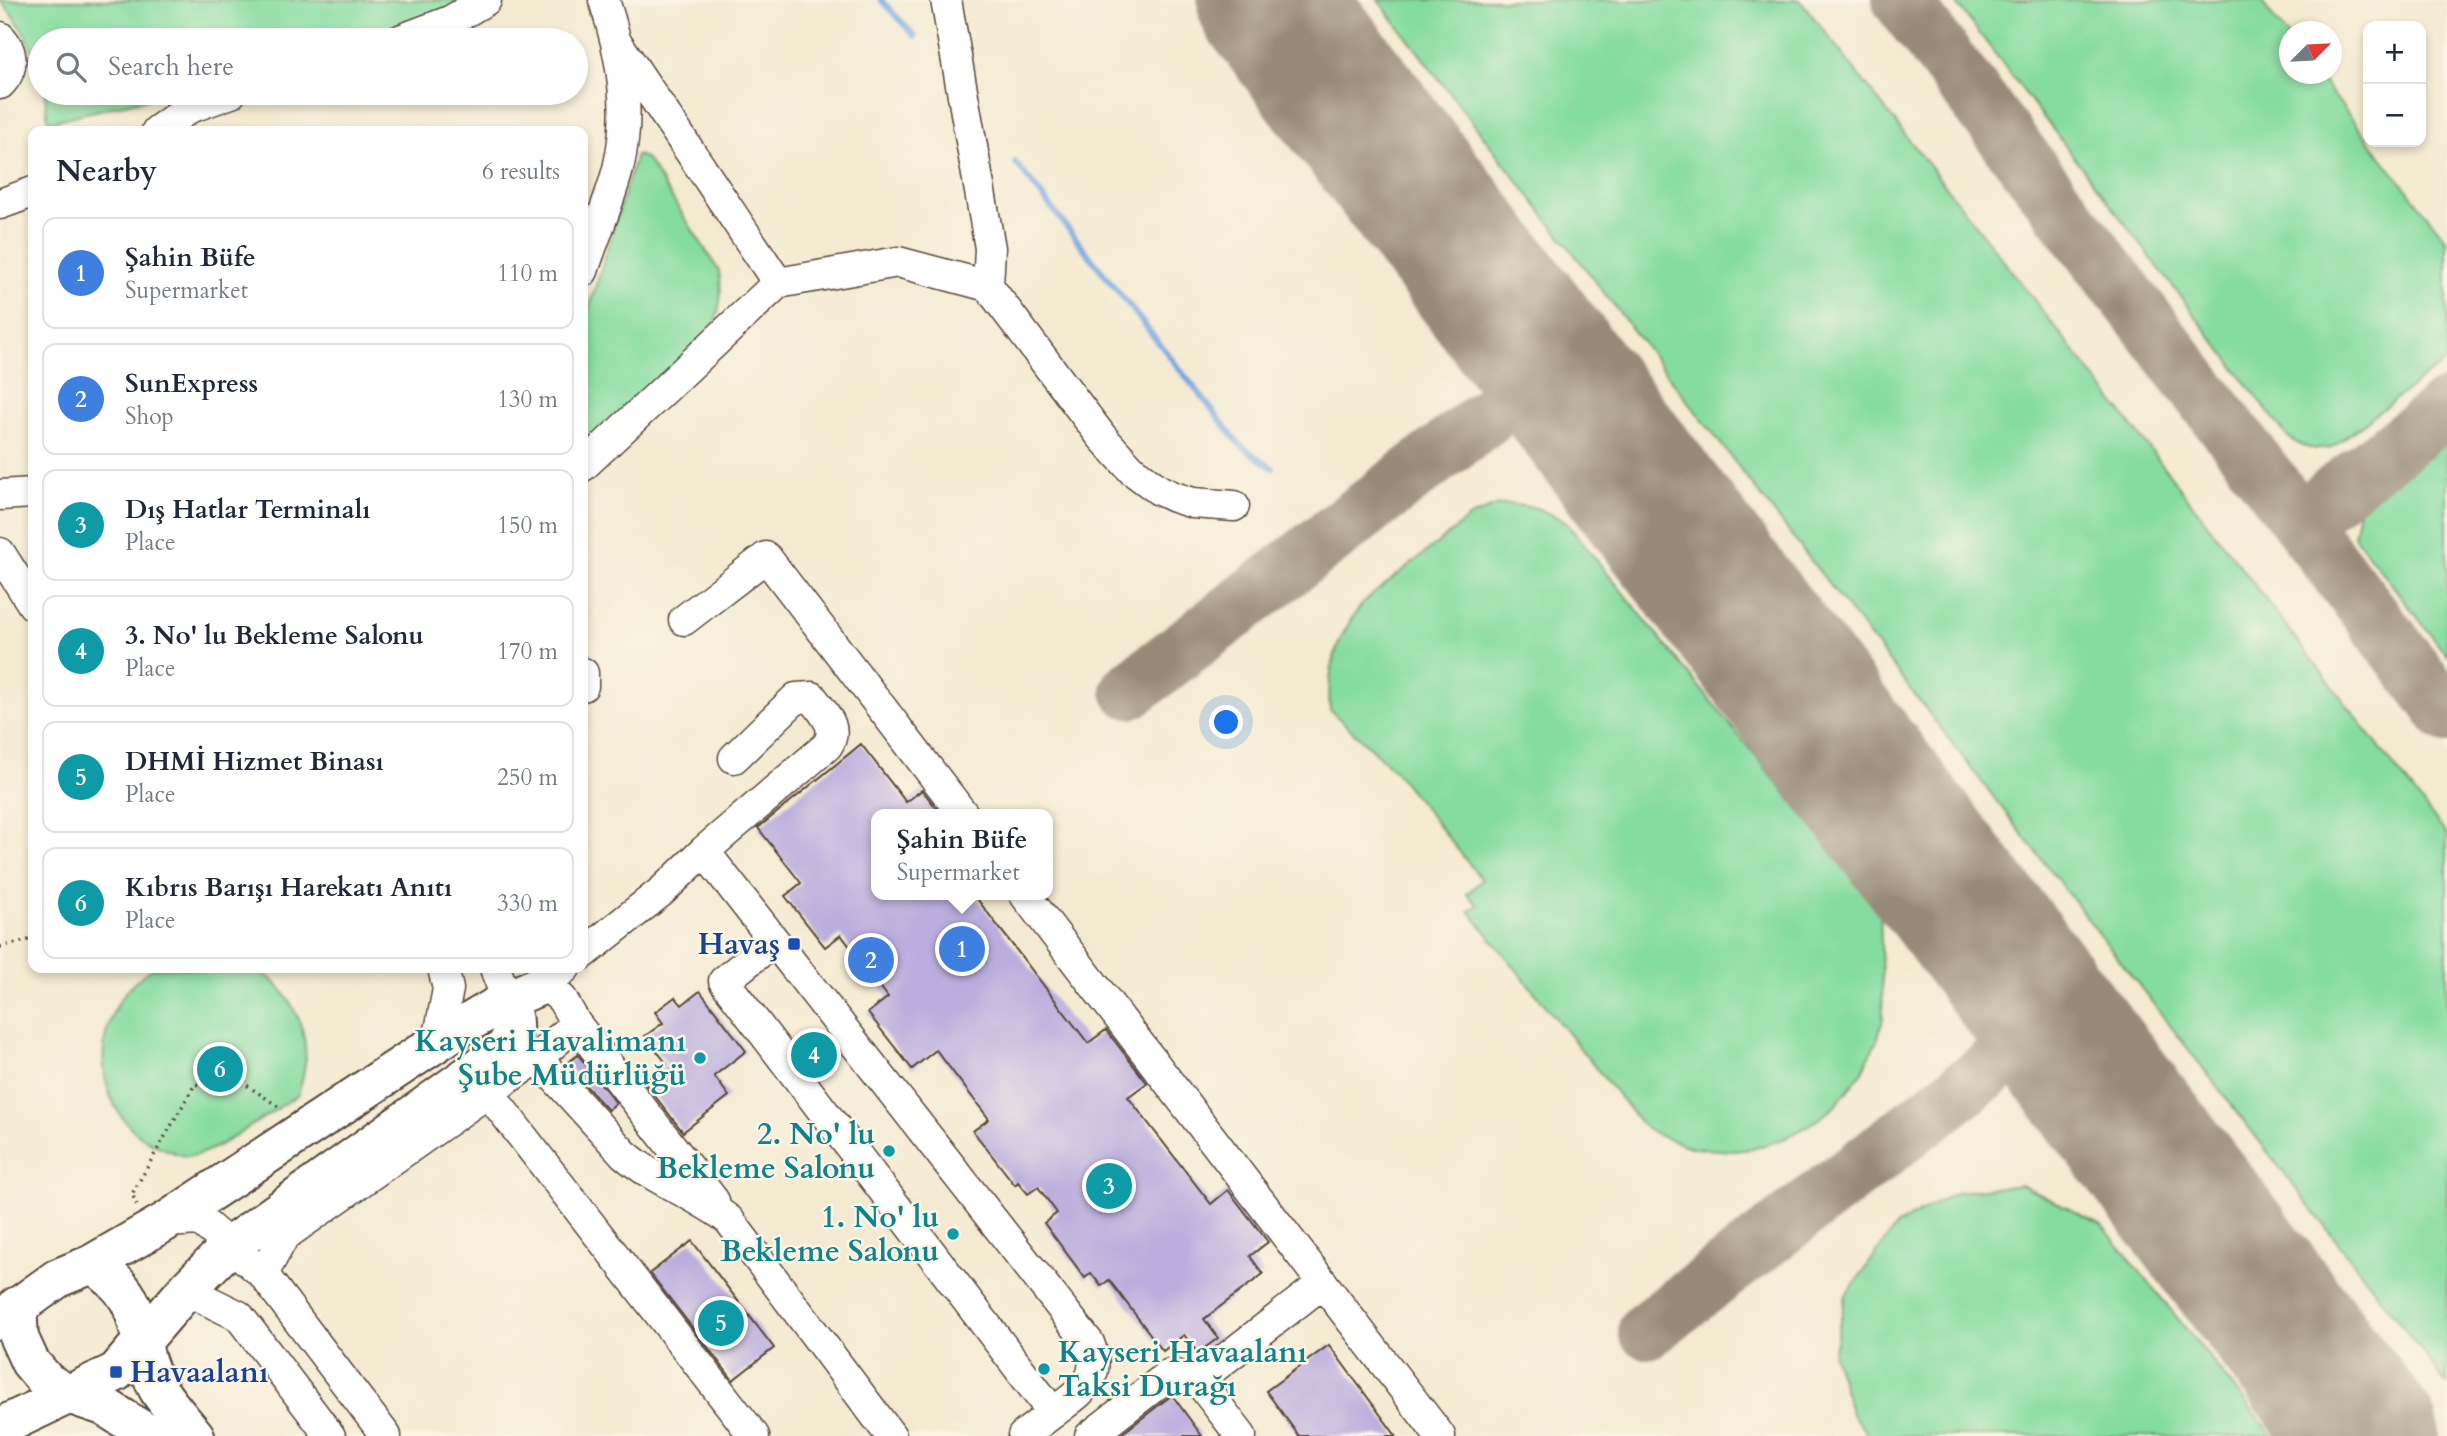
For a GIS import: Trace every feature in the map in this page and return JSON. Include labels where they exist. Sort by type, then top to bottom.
[{"type":"main road","points":[[151,1436],[104,1406],[68,1394],[47,1382],[30,1362],[9,1313],[58,1278],[92,1264],[158,1227],[438,1041],[501,984],[554,976]]},
{"type":"main road","points":[[0,1427],[116,1372],[186,1290],[231,1245],[502,1051],[508,1045],[514,1030],[514,1020],[501,984]]},
{"type":"main road","points":[[92,1264],[111,1276],[128,1296],[138,1318],[141,1342],[158,1389],[195,1436]]},
{"type":"lane","points":[[432,28],[450,21],[486,0]]},
{"type":"lane","points":[[588,257],[611,191],[623,140],[625,93],[618,44],[604,0]]},
{"type":"lane","points":[[946,0],[990,248],[988,286]]},
{"type":"lane","points":[[0,37],[9,49],[11,64],[0,84]]},
{"type":"lane","points":[[618,44],[778,283]]},
{"type":"lane","points":[[164,126],[197,105]]},
{"type":"lane","points":[[0,204],[28,194]]},
{"type":"lane","points":[[588,462],[778,283],[898,262],[988,286],[1084,414],[1132,470],[1159,490],[1193,503],[1234,506]]},
{"type":"lane","points":[[0,495],[28,493]]},
{"type":"lane","points":[[0,553],[28,597]]},
{"type":"lane","points":[[684,620],[766,557],[959,809]]},
{"type":"lane","points":[[588,950],[662,891],[704,851],[827,746],[832,735],[831,722],[811,698],[796,698],[734,758]]},
{"type":"lane","points":[[704,851],[1089,1343],[1094,1362],[1090,1380],[1079,1393],[1023,1436]]},
{"type":"lane","points":[[1029,900],[1440,1436]]},
{"type":"lane","points":[[774,941],[724,981],[1053,1413]]},
{"type":"lane","points":[[438,1041],[448,989],[444,973]]},
{"type":"lane","points":[[554,976],[562,999],[576,1024],[729,1220],[891,1436]]},
{"type":"lane","points":[[263,1274],[284,1236],[537,1058],[576,1024]]},
{"type":"lane","points":[[537,1058],[639,1168],[697,1197],[729,1220]]},
{"type":"lane","points":[[488,1092],[754,1436]]},
{"type":"lane","points":[[158,1227],[200,1220],[263,1274],[386,1436]]},
{"type":"lane","points":[[1198,1380],[1323,1283]]},
{"type":"lane","points":[[186,1290],[239,1315],[330,1436]]},
{"type":"lane","points":[[1090,1436],[1170,1374],[1198,1380],[1241,1436]]},
{"type":"path","points":[[0,947],[28,940]]},
{"type":"path","points":[[158,1227],[132,1194],[195,1084],[217,1087],[236,1078],[309,1127]]},
{"type":"green space","points":[[0,0],[473,0],[413,28],[28,28],[28,42]]},
{"type":"green space","points":[[1378,0],[1800,0],[2106,392],[2447,835],[2447,1384]]},
{"type":"green space","points":[[1954,0],[2260,0],[2279,25],[2279,84],[2325,84],[2363,133],[2363,147],[2374,147],[2447,241],[2447,360],[2331,448],[2308,448],[2287,436]]},
{"type":"green space","points":[[46,105],[121,105],[48,122]]},
{"type":"green space","points":[[636,155],[646,158],[719,271],[719,307],[713,329],[588,458],[588,312]]},
{"type":"green space","points":[[2447,421],[2447,655],[2354,536],[2361,499]]},
{"type":"green space","points":[[1508,504],[1537,508],[1565,521],[1880,910],[1883,1018],[1878,1038],[1861,1074],[1835,1106],[1819,1119],[1786,1138],[1752,1149],[1732,1151],[1693,1148],[1658,1135],[1642,1125],[1469,911],[1478,905],[1467,894],[1482,880],[1394,770],[1330,710],[1330,679],[1336,650],[1348,624],[1367,599],[1470,517],[1495,506]]},
{"type":"green space","points":[[148,973],[266,975],[286,996],[303,1035],[305,1063],[298,1095],[230,1139],[191,1156],[165,1149],[139,1135],[120,1114],[108,1090],[104,1063],[106,1035],[115,1009],[131,986]]},
{"type":"green space","points":[[2021,1185],[2102,1225],[2273,1436],[1869,1436],[1852,1414],[1833,1355],[1846,1295],[1897,1225],[1956,1192]]},
{"type":"building","points":[[861,744],[906,802],[922,790],[937,809],[871,809],[871,900],[978,900],[1088,1043],[1106,1030],[1147,1083],[1128,1097],[1211,1204],[1228,1190],[1268,1242],[1250,1256],[1263,1274],[1204,1319],[1218,1338],[1198,1353],[1184,1335],[1163,1351],[1109,1280],[1101,1286],[1091,1273],[1085,1278],[1044,1223],[1057,1213],[1038,1187],[1028,1194],[1018,1182],[1015,1185],[973,1131],[989,1119],[936,1050],[912,1069],[868,1013],[888,997],[841,935],[825,947],[785,896],[801,883],[758,828]]},
{"type":"building","name":"Kayseri Havalimanı Şube Müdürlüğü","points":[[700,991],[746,1051],[714,1076],[729,1096],[683,1132],[644,1082],[667,1064],[645,1036],[663,1023],[655,1012],[675,997],[682,1005]]},
{"type":"building","points":[[578,1055],[616,1103],[608,1110],[566,1064]]},
{"type":"building","points":[[692,1241],[774,1348],[733,1380],[650,1273]]},
{"type":"building","points":[[1329,1345],[1396,1436],[1299,1436],[1266,1391]]},
{"type":"building","points":[[1172,1395],[1202,1436],[1119,1436]]},
{"type":"waterway","points":[[881,0],[915,36]]},
{"type":"waterway","points":[[1015,162],[1240,445],[1273,468]]},
{"type":"taxiway","points":[[1901,0],[2447,714]]},
{"type":"taxiway","points":[[1130,690],[1551,368]]},
{"type":"taxiway","points":[[2299,521],[2447,408]]},
{"type":"taxiway","points":[[1647,1330],[2051,1022]]},
{"type":"runway","points":[[1269,0],[2367,1436]]},
{"type":"place","name":"Havaş","points":[[794,944]]},
{"type":"place","name":"Şahin Büfe","points":[[962,949]]},
{"type":"place","name":"SunExpress","points":[[871,960]]},
{"type":"place","name":"3. No' lu Bekleme Salonu","points":[[814,1055]]},
{"type":"place","name":"Kayseri Havalimanı Şube Müdürlüğü","points":[[700,1058]]},
{"type":"place","name":"Kıbrıs Barışı Harekatı Anıtı","points":[[220,1069]]},
{"type":"place","name":"2. No' lu Bekleme Salonu","points":[[889,1151]]},
{"type":"place","name":"Dış Hatlar Terminalı","points":[[1109,1186]]},
{"type":"place","name":"1. No' lu Bekleme Salonu","points":[[953,1234]]},
{"type":"place","name":"DHMİ Hizmet Binası","points":[[721,1323]]},
{"type":"place","name":"Kayseri Havaalanı Taksi Durağı","points":[[1044,1369]]},
{"type":"place","name":"Havaalanı","points":[[116,1372]]}]
